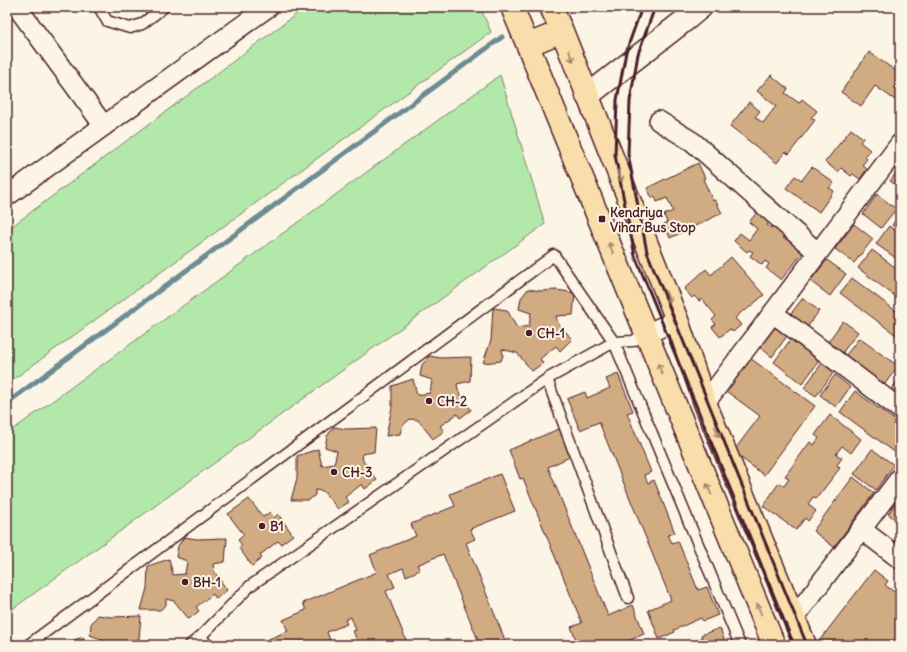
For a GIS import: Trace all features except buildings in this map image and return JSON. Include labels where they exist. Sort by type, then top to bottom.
[{"type":"main road","points":[[512,7],[774,645]]},
{"type":"main road","points":[[551,7],[562,31],[677,320],[705,403],[805,645]]},
{"type":"main road","points":[[528,45],[562,31]]},
{"type":"street","points":[[17,7],[104,126]]},
{"type":"street","points":[[7,196],[268,7]]},
{"type":"street","points":[[588,96],[701,7]]},
{"type":"street","points":[[659,121],[693,142],[818,253]]},
{"type":"street","points":[[705,403],[900,144]]},
{"type":"street","points":[[773,313],[900,409]]},
{"type":"street","points":[[646,334],[677,320]]},
{"type":"street","points":[[794,618],[900,478]]},
{"type":"street","points":[[861,529],[900,559]]},
{"type":"lane","points":[[99,7],[107,21],[130,28],[142,24],[164,7]]},
{"type":"lane","points":[[28,645],[554,255],[614,342],[740,645]]},
{"type":"lane","points":[[190,645],[204,641],[250,586],[547,379],[614,342],[633,341],[646,334]]},
{"type":"lane","points":[[547,379],[628,598]]},
{"type":"green space","points":[[306,7],[480,7],[491,32],[7,384],[7,230]]},
{"type":"green space","points":[[500,75],[545,224],[7,613],[7,434]]},
{"type":"waterway","points":[[7,403],[502,37]]},
{"type":"railway","points":[[642,7],[626,52],[617,100],[615,155],[635,256],[794,645]]},
{"type":"railway","points":[[655,7],[638,54],[630,101],[628,154],[647,252],[807,645]]},
{"type":"place","name":"Kendriya Vihar Bus Stop","points":[[602,219]]},
{"type":"place","name":"CH-1","points":[[529,333]]},
{"type":"place","name":"CH-2","points":[[429,401]]},
{"type":"place","name":"CH-3","points":[[334,472]]},
{"type":"place","name":"B1","points":[[262,526]]},
{"type":"place","name":"BH-1","points":[[185,582]]}]
